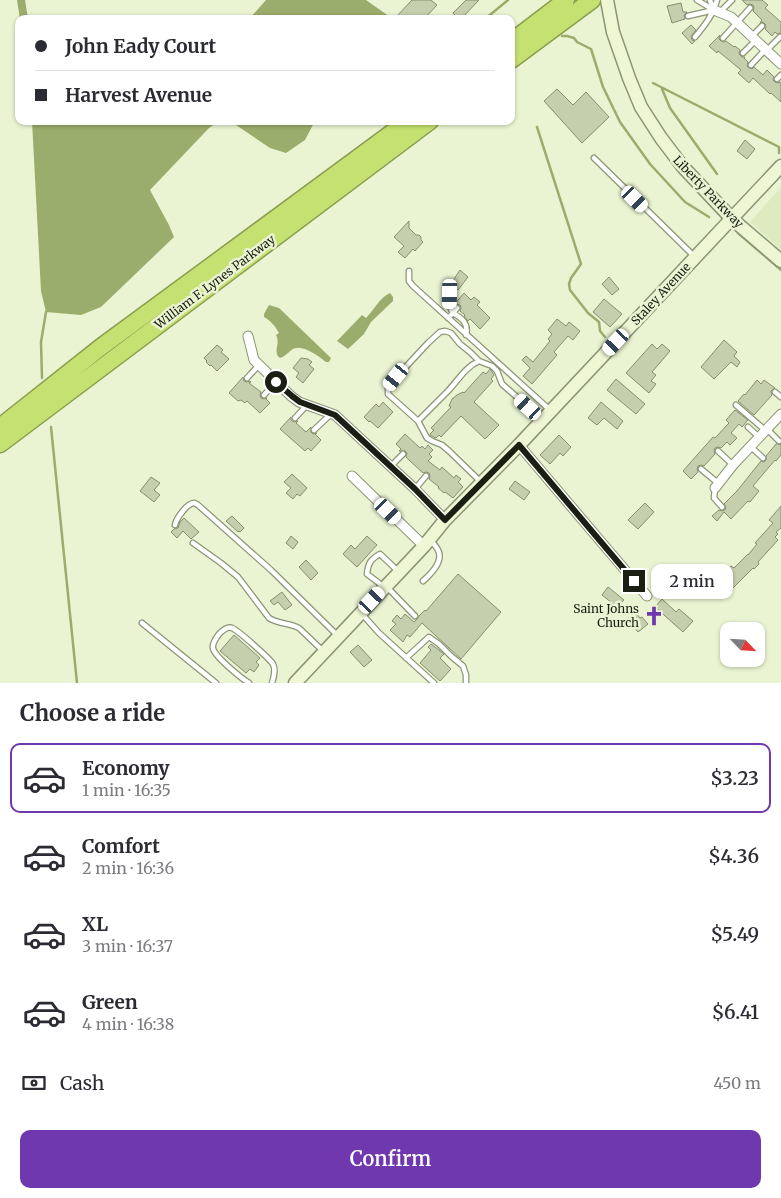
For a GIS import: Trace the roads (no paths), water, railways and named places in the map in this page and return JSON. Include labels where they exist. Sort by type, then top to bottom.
[{"type":"highway","points":[[515,39],[566,0]]},
{"type":"highway","points":[[515,57],[592,0]]},
{"type":"highway","name":"William F. Lynes Parkway","points":[[0,427],[101,346],[403,125]]},
{"type":"highway","name":"William F. Lynes Parkway","points":[[0,444],[425,125]]},
{"type":"street","name":"Liberty Parkway","points":[[607,0],[613,32],[628,78],[649,121],[682,167],[732,219],[781,261]]},
{"type":"street","points":[[717,11],[731,17],[781,64]]},
{"type":"street","name":"Staley Avenue","points":[[294,683],[427,542],[445,520],[519,445],[781,166]]},
{"type":"street","points":[[248,336],[254,360],[276,382],[300,402],[335,415],[415,489],[445,520]]},
{"type":"street","points":[[717,486],[733,465],[781,414]]},
{"type":"street","points":[[519,445],[647,596]]},
{"type":"street","points":[[352,476],[427,542]]},
{"type":"lane","points":[[697,0],[717,11]]},
{"type":"lane","points":[[710,0],[717,11]]},
{"type":"lane","points":[[717,0],[717,11]]},
{"type":"lane","points":[[695,37],[717,11],[732,0]]},
{"type":"lane","points":[[723,38],[750,8]]},
{"type":"lane","points":[[688,16],[717,11]]},
{"type":"lane","points":[[743,52],[762,26]]},
{"type":"lane","points":[[751,65],[780,37]]},
{"type":"lane","points":[[594,158],[696,258]]},
{"type":"lane","points":[[410,271],[409,281],[413,286],[547,415]]},
{"type":"lane","points":[[453,286],[449,307],[466,325],[468,329],[466,335]]},
{"type":"lane","points":[[448,318],[457,308]]},
{"type":"lane","points":[[482,482],[442,445],[427,438],[418,421],[388,394],[388,386],[428,343],[440,332],[450,333],[479,361],[492,366],[497,371],[502,384],[547,415]]},
{"type":"lane","points":[[418,421],[448,392],[462,374],[479,361]]},
{"type":"lane","points":[[247,378],[259,365]]},
{"type":"lane","points":[[264,395],[276,382]]},
{"type":"lane","points":[[775,392],[781,397]]},
{"type":"lane","points":[[295,418],[307,405]]},
{"type":"lane","points":[[736,405],[759,436],[764,458]]},
{"type":"lane","points":[[314,430],[331,414]]},
{"type":"lane","points":[[748,427],[759,436],[779,441]]},
{"type":"lane","points":[[718,451],[733,465]]},
{"type":"lane","points":[[390,467],[403,454]]},
{"type":"lane","points":[[701,469],[717,486],[714,498],[722,506]]},
{"type":"lane","points":[[415,489],[426,476]]},
{"type":"lane","points":[[175,525],[176,519],[190,504],[198,505],[271,570],[338,636]]},
{"type":"lane","points":[[423,581],[438,564],[440,558],[439,551],[427,542]]},
{"type":"lane","points":[[193,543],[238,577],[269,618],[299,628],[324,652]]},
{"type":"lane","points":[[399,572],[380,554],[372,559],[368,565],[367,574],[385,587],[415,616]]},
{"type":"lane","points":[[361,612],[379,633],[434,683]]},
{"type":"lane","points":[[142,623],[216,683]]},
{"type":"lane","points":[[248,683],[221,660],[213,649],[216,638],[223,630],[232,628],[270,660],[274,669],[272,683]]},
{"type":"lane","points":[[406,658],[429,637],[463,666],[466,683]]},
{"type":"waterway","points":[[21,0],[23,15]]},
{"type":"waterway","points":[[490,15],[508,0]]},
{"type":"waterway","points":[[562,36],[574,38],[577,42],[591,49],[603,87],[620,122],[650,164],[685,202],[709,217]]},
{"type":"waterway","points":[[653,83],[779,147],[779,153]]},
{"type":"waterway","points":[[662,89],[670,108],[717,174]]},
{"type":"waterway","points":[[537,127],[581,264],[571,278],[570,290],[588,313],[599,322],[600,331],[605,337]]},
{"type":"waterway","points":[[738,233],[781,270]]},
{"type":"waterway","points":[[42,378],[41,342],[46,312]]},
{"type":"waterway","points":[[51,427],[77,683]]},
{"type":"place","name":"Saint Johns Church","points":[[654,616]]}]
